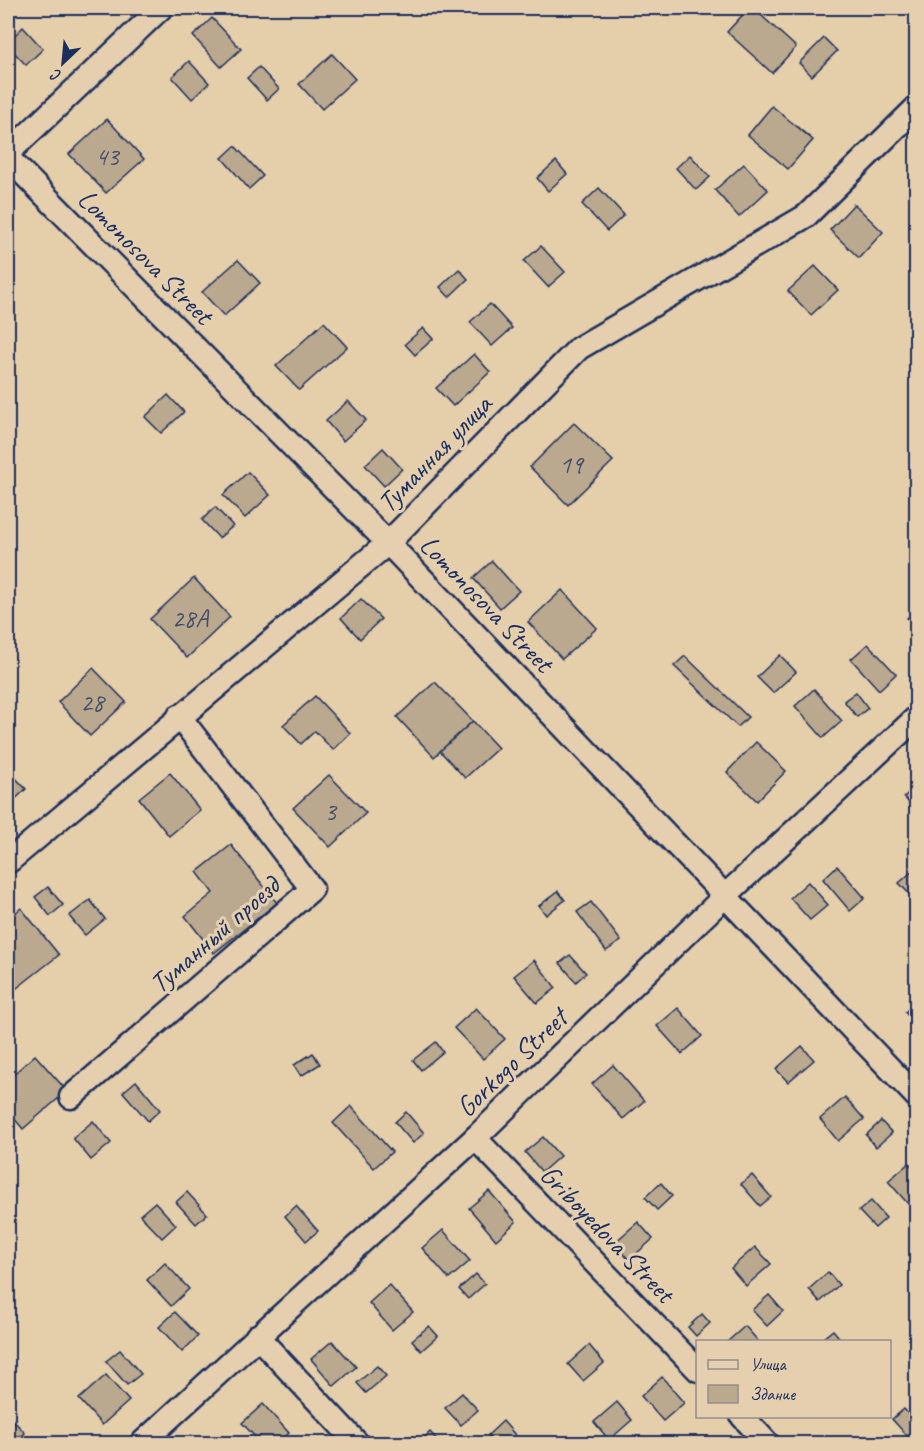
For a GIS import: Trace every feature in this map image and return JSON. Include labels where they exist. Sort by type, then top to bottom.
[{"type":"street","points":[[8,153],[161,8]]},
{"type":"street","name":"Туманная улица","points":[[8,862],[179,716],[388,543],[579,348],[806,216],[916,108]]},
{"type":"street","name":"Lomonosova Street","points":[[8,158],[388,543],[916,1096]]},
{"type":"street","name":"Туманный проезд","points":[[71,1097],[312,889],[179,716]]},
{"type":"street","name":"Gorkogo Street","points":[[141,1443],[475,1138],[726,895],[916,718]]},
{"type":"street","name":"Griboyedova Street","points":[[475,1138],[696,1368]]},
{"type":"street","points":[[257,1336],[358,1443]]},
{"type":"street","points":[[744,1418],[768,1443]]},
{"type":"building","points":[[749,8],[753,8],[796,47],[772,73],[727,32]]},
{"type":"building","points":[[212,18],[241,49],[221,67],[193,36]]},
{"type":"building","points":[[23,27],[43,49],[26,65],[8,46],[8,42]]},
{"type":"building","points":[[824,38],[837,51],[812,76],[799,63]]},
{"type":"building","points":[[332,54],[355,79],[322,109],[299,84]]},
{"type":"building","points":[[189,61],[209,83],[192,99],[172,77]]},
{"type":"building","points":[[259,67],[279,89],[267,100],[247,78]]},
{"type":"building","points":[[772,106],[813,140],[788,169],[748,135]]},
{"type":"building","points":[[107,119],[144,159],[106,193],[69,154]]},
{"type":"building","points":[[235,146],[263,176],[249,189],[222,158]]},
{"type":"building","points":[[690,155],[710,177],[696,190],[676,168]]},
{"type":"building","points":[[556,161],[567,174],[548,191],[537,178]]},
{"type":"building","points":[[744,164],[768,190],[739,217],[715,190]]},
{"type":"building","points":[[599,188],[624,215],[607,231],[582,204]]},
{"type":"building","points":[[854,204],[883,232],[859,258],[830,230]]},
{"type":"building","points":[[541,246],[565,272],[548,287],[524,261]]},
{"type":"building","points":[[238,260],[260,283],[224,316],[202,292]]},
{"type":"building","points":[[815,266],[838,290],[811,315],[788,291]]},
{"type":"building","points":[[459,269],[468,279],[449,297],[440,287]]},
{"type":"building","points":[[490,304],[512,328],[492,346],[470,322]]},
{"type":"building","points":[[324,322],[347,347],[299,390],[276,366]]},
{"type":"building","points":[[423,328],[433,339],[415,355],[405,344]]},
{"type":"building","points":[[474,354],[490,372],[453,406],[436,388]]},
{"type":"building","points":[[168,395],[184,412],[161,433],[145,417]]},
{"type":"building","points":[[348,401],[366,420],[343,441],[326,421]]},
{"type":"building","points":[[574,423],[613,461],[568,505],[530,467]]},
{"type":"building","points":[[383,448],[402,469],[384,486],[365,465]]},
{"type":"building","points":[[248,472],[270,495],[245,518],[223,495]]},
{"type":"building","points":[[215,507],[233,526],[219,538],[202,520]]},
{"type":"building","points":[[492,561],[519,591],[500,608],[473,578]]},
{"type":"building","points":[[194,578],[230,617],[187,658],[150,619]]},
{"type":"building","points":[[562,590],[597,628],[562,659],[528,622]]},
{"type":"building","points":[[361,599],[381,619],[360,639],[341,618]]},
{"type":"building","points":[[916,609],[916,628],[907,618]]},
{"type":"building","points":[[868,644],[896,674],[879,690],[851,659]]},
{"type":"building","points":[[780,655],[796,672],[773,693],[757,677]]},
{"type":"building","points":[[685,656],[748,717],[738,727],[674,666]]},
{"type":"building","points":[[93,668],[126,702],[90,736],[58,702]]},
{"type":"building","points":[[435,682],[473,721],[434,757],[397,717]]},
{"type":"building","points":[[814,689],[842,721],[823,738],[795,706]]},
{"type":"building","points":[[856,692],[868,708],[857,717],[844,701]]},
{"type":"building","points":[[315,696],[350,733],[333,750],[315,731],[301,744],[283,725]]},
{"type":"building","points":[[473,721],[498,748],[465,778],[440,751]]},
{"type":"building","points":[[756,742],[786,771],[757,801],[727,772]]},
{"type":"building","points":[[8,770],[26,789],[8,806]]},
{"type":"building","points":[[170,773],[200,810],[169,836],[139,798]]},
{"type":"building","points":[[329,775],[366,813],[330,847],[293,808]]},
{"type":"building","points":[[916,786],[916,811],[904,797]]},
{"type":"building","points":[[231,845],[277,903],[214,953],[185,916],[213,893],[197,872]]},
{"type":"building","points":[[837,866],[865,898],[850,911],[823,879]]},
{"type":"building","points":[[916,868],[916,897],[914,899],[899,883]]},
{"type":"building","points":[[808,882],[828,905],[810,920],[790,898]]},
{"type":"building","points":[[48,887],[63,905],[50,916],[35,897]]},
{"type":"building","points":[[558,891],[565,900],[546,915],[539,906]]},
{"type":"building","points":[[90,900],[105,919],[85,935],[69,916]]},
{"type":"building","points":[[591,902],[621,941],[606,951],[577,912]]},
{"type":"building","points":[[21,908],[59,955],[8,995],[8,919]]},
{"type":"building","points":[[570,955],[586,973],[576,982],[560,963]]},
{"type":"building","points":[[534,960],[556,988],[537,1003],[514,976]]},
{"type":"building","points":[[916,1002],[916,1025],[905,1012]]},
{"type":"building","points":[[476,1008],[505,1039],[483,1059],[454,1028]]},
{"type":"building","points":[[678,1008],[702,1036],[682,1054],[657,1026]]},
{"type":"building","points":[[436,1042],[443,1052],[421,1070],[413,1060]]},
{"type":"building","points":[[802,1046],[814,1060],[788,1082],[776,1069]]},
{"type":"building","points":[[313,1053],[320,1064],[301,1076],[294,1065]]},
{"type":"building","points":[[35,1055],[67,1091],[23,1129],[8,1111],[8,1079]]},
{"type":"building","points":[[613,1065],[644,1101],[623,1119],[592,1084]]},
{"type":"building","points":[[136,1081],[160,1110],[148,1121],[123,1092]]},
{"type":"building","points":[[845,1097],[864,1119],[838,1141],[820,1119]]},
{"type":"building","points":[[351,1106],[392,1152],[374,1168],[333,1123]]},
{"type":"building","points":[[406,1112],[424,1133],[413,1143],[395,1122]]},
{"type":"building","points":[[93,1121],[111,1143],[91,1160],[73,1138]]},
{"type":"building","points":[[881,1121],[892,1133],[876,1147],[866,1135]]},
{"type":"building","points":[[543,1137],[560,1156],[542,1172],[525,1152]]},
{"type":"building","points":[[909,1163],[916,1171],[916,1199],[909,1205],[888,1181]]},
{"type":"building","points":[[752,1175],[771,1197],[760,1206],[741,1184]]},
{"type":"building","points":[[661,1183],[672,1196],[657,1210],[645,1197]]},
{"type":"building","points":[[489,1191],[516,1222],[496,1240],[469,1208]]},
{"type":"building","points":[[187,1192],[207,1214],[196,1224],[176,1202]]},
{"type":"building","points":[[871,1201],[886,1218],[875,1228],[859,1211]]},
{"type":"building","points":[[155,1202],[176,1225],[162,1238],[140,1215]]},
{"type":"building","points":[[296,1206],[318,1231],[306,1241],[285,1216]]},
{"type":"building","points":[[638,1222],[653,1239],[629,1260],[614,1243]]},
{"type":"building","points":[[443,1230],[470,1261],[449,1279],[422,1248]]},
{"type":"building","points":[[755,1247],[771,1264],[746,1286],[731,1268]]},
{"type":"building","points":[[165,1263],[189,1289],[171,1306],[147,1280]]},
{"type":"building","points":[[828,1272],[839,1285],[820,1302],[809,1289]]},
{"type":"building","points":[[476,1274],[485,1284],[468,1299],[459,1289]]},
{"type":"building","points":[[389,1285],[413,1312],[392,1330],[369,1303]]},
{"type":"building","points":[[769,1295],[783,1311],[767,1326],[752,1310]]},
{"type":"building","points":[[175,1312],[198,1336],[182,1352],[159,1327]]},
{"type":"building","points":[[702,1314],[710,1323],[696,1336],[688,1327]]},
{"type":"building","points":[[429,1326],[438,1336],[421,1351],[412,1340]]},
{"type":"building","points":[[745,1326],[757,1340],[729,1340]]},
{"type":"building","points":[[833,1330],[841,1340],[823,1340]]},
{"type":"building","points":[[332,1341],[356,1367],[334,1386],[311,1359]]},
{"type":"building","points":[[589,1345],[604,1363],[583,1381],[568,1364]]},
{"type":"building","points":[[120,1350],[141,1374],[127,1385],[106,1361]]},
{"type":"building","points":[[377,1366],[386,1376],[366,1393],[357,1383]]},
{"type":"building","points":[[106,1375],[129,1401],[102,1425],[79,1399]]},
{"type":"building","points":[[662,1377],[684,1403],[663,1421],[641,1396]]},
{"type":"building","points":[[462,1393],[478,1410],[461,1425],[445,1408]]},
{"type":"building","points":[[617,1402],[632,1420],[609,1440],[594,1422]]},
{"type":"building","points":[[263,1404],[289,1433],[278,1444],[262,1444],[242,1423]]},
{"type":"building","points":[[904,1409],[916,1423],[916,1431],[909,1438],[892,1419]]},
{"type":"building","points":[[12,1419],[25,1433],[14,1444],[8,1444],[8,1423]]},
{"type":"building","points":[[503,1421],[523,1444],[495,1444],[488,1435]]},
{"type":"building","points":[[430,1432],[441,1444],[417,1444]]}]
